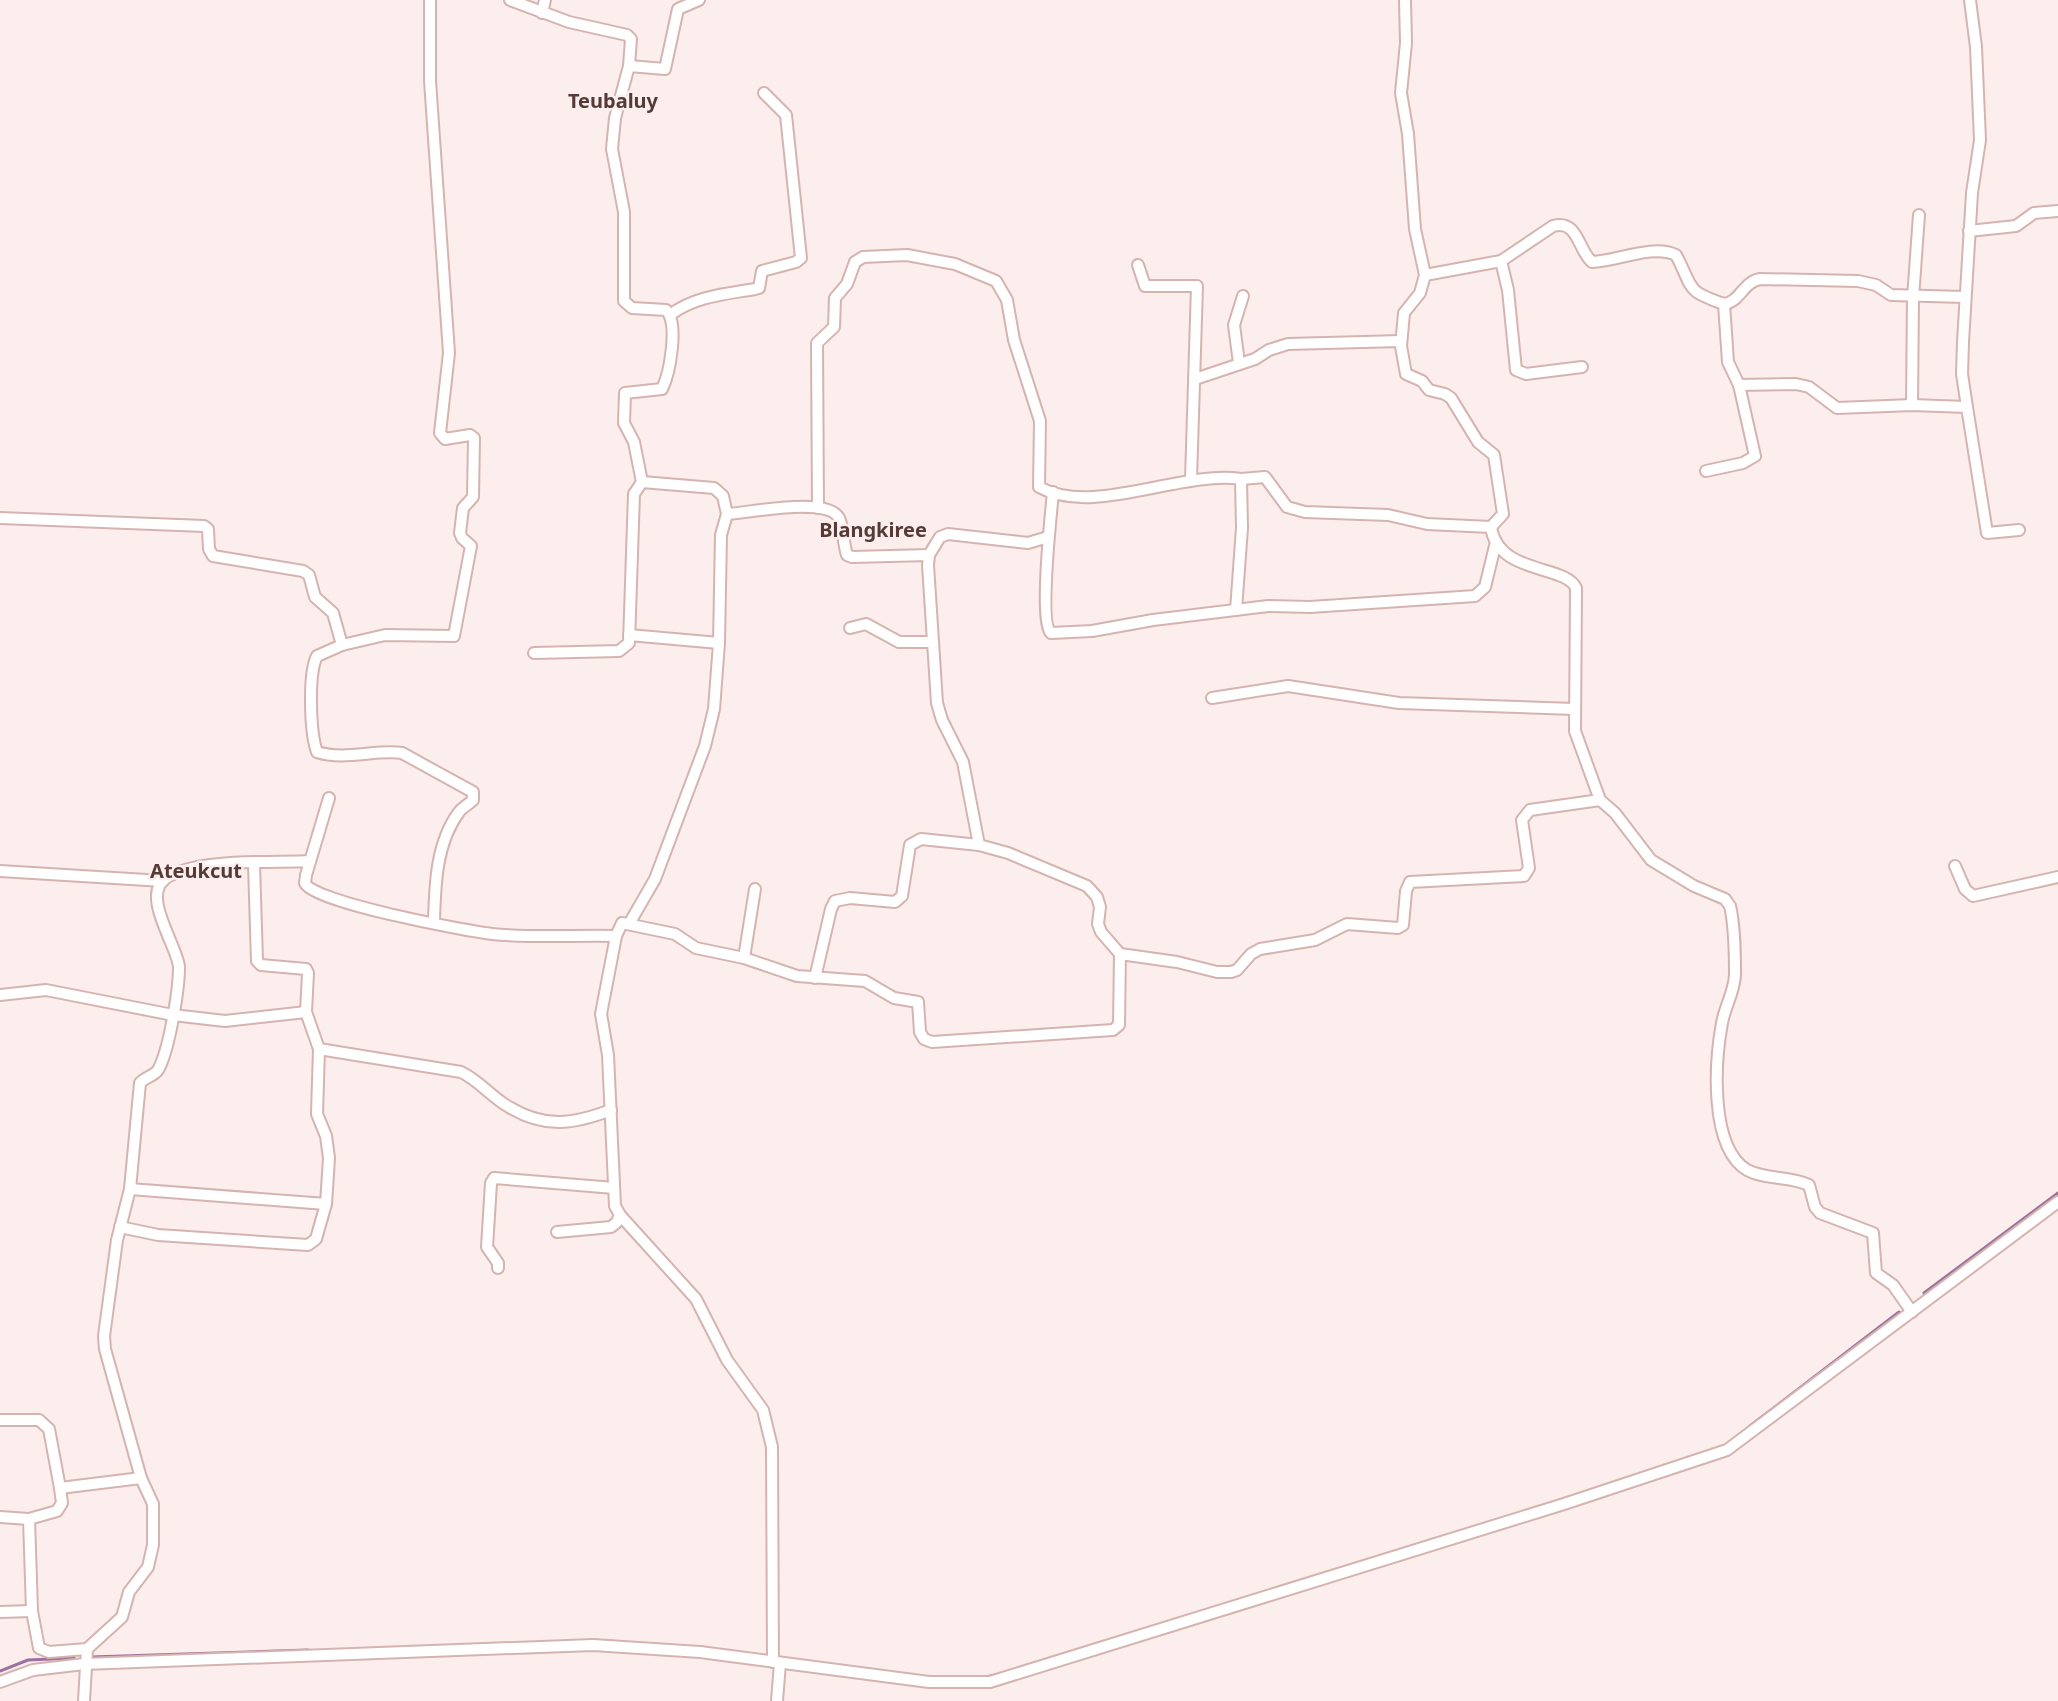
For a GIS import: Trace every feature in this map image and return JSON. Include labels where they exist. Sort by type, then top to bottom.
[{"type":"street","points":[[429,0],[430,81],[449,353],[440,432],[445,439],[470,435],[474,438],[473,497],[463,508],[460,532],[462,538],[471,546],[454,636],[385,635],[342,645],[317,656],[312,666],[312,724],[317,752],[365,756],[392,752],[402,753],[474,795],[473,800],[460,809],[455,818],[436,869],[434,921]]},
{"type":"street","points":[[510,0],[569,22],[627,35],[631,42],[612,142],[624,212],[622,293],[629,307],[663,309],[670,315],[673,339],[664,386],[659,390],[628,391],[624,395],[624,423],[634,442],[642,482],[634,494],[629,643],[619,651],[534,653]]},
{"type":"street","points":[[542,13],[545,0]]},
{"type":"street","points":[[628,66],[665,69],[678,9],[699,0]]},
{"type":"street","points":[[1405,0],[1401,93],[1408,134],[1415,229],[1425,275],[1420,293],[1404,313],[1401,341],[1406,374],[1422,381],[1429,390],[1452,398],[1478,442],[1494,455],[1503,514],[1491,527]]},
{"type":"street","points":[[1970,0],[1976,46],[1980,140],[1969,231],[1962,374],[1987,533],[2019,530]]},
{"type":"street","points":[[670,315],[679,308],[704,298],[755,290],[759,288],[762,271],[796,262],[801,258],[786,115],[764,93]]},
{"type":"street","points":[[1969,231],[2016,226],[2034,213],[2058,211]]},
{"type":"street","points":[[1912,405],[1913,298],[1919,214]]},
{"type":"street","points":[[1425,275],[1501,261],[1553,226],[1563,224],[1571,229],[1592,262],[1652,252],[1669,252],[1676,255],[1684,277],[1696,292],[1724,304],[1733,302],[1750,282],[1760,279],[1867,282],[1891,296],[1965,297]]},
{"type":"street","points":[[818,508],[817,344],[834,327],[835,298],[847,284],[855,262],[863,257],[907,255],[955,264],[996,281],[1007,300],[1014,340],[1040,421],[1039,487],[1053,492],[1097,496],[1162,488],[1191,479],[1265,477],[1287,507],[1305,512],[1388,515],[1428,524],[1491,527]]},
{"type":"street","points":[[1501,261],[1508,290],[1516,370],[1526,374],[1582,367]]},
{"type":"street","points":[[1138,265],[1145,286],[1197,286],[1195,379],[1190,444],[1191,479]]},
{"type":"street","points":[[1239,363],[1234,325],[1243,296]]},
{"type":"street","points":[[1706,471],[1743,463],[1755,456],[1738,385],[1728,362],[1724,304]]},
{"type":"street","points":[[1195,379],[1288,344],[1401,341]]},
{"type":"street","points":[[1738,385],[1796,384],[1819,393],[1826,402],[1837,408],[1912,405],[1967,407]]},
{"type":"street","points":[[1236,610],[1242,528],[1240,479]]},
{"type":"street","points":[[629,924],[655,879],[705,746],[714,710],[719,643],[721,535],[727,514],[723,496],[714,488],[642,482]]},
{"type":"street","points":[[1053,492],[1048,537],[1046,624],[1051,633],[1092,631],[1153,620],[1268,606],[1420,601],[1475,596],[1485,587],[1496,542]]},
{"type":"street","points":[[727,514],[804,506],[826,508],[837,515],[847,555],[852,557],[928,555]]},
{"type":"street","points":[[0,518],[204,526],[208,529],[208,549],[213,556],[303,571],[309,575],[315,597],[333,613],[342,645]]},
{"type":"street","points":[[1491,527],[1496,542],[1520,563],[1567,579],[1576,588],[1574,709],[1579,744],[1600,800],[1616,813],[1651,860],[1694,886],[1725,899],[1730,906],[1735,975],[1732,996],[1722,1022],[1718,1069],[1721,1124],[1727,1148],[1749,1170],[1809,1185],[1815,1207],[1820,1213],[1873,1233],[1876,1273],[1893,1285],[1912,1312]]},
{"type":"street","points":[[978,845],[963,762],[942,720],[937,703],[929,608],[928,555],[940,537],[948,534],[1028,543],[1048,537]]},
{"type":"street","points":[[850,628],[866,624],[898,642],[933,642]]},
{"type":"street","points":[[629,635],[719,643]]},
{"type":"street","points":[[1212,699],[1288,686],[1399,703],[1574,709]]},
{"type":"street","points":[[328,798],[305,883],[310,890],[356,907],[493,934],[616,936]]},
{"type":"street","points":[[815,978],[831,909],[835,901],[850,898],[895,902],[902,896],[910,845],[921,839],[978,845],[1008,853],[1093,890],[1100,908],[1098,924],[1101,932],[1120,954],[1178,962],[1217,972],[1231,972],[1237,970],[1251,954],[1260,949],[1315,940],[1347,924],[1398,928],[1403,925],[1406,891],[1410,882],[1490,880],[1526,875],[1529,868],[1522,820],[1525,813],[1530,810],[1600,800]]},
{"type":"street","points":[[0,871],[163,881],[195,867],[310,861]]},
{"type":"street","points":[[118,1233],[262,1244],[308,1245],[315,1239],[326,1204],[329,1158],[326,1136],[316,1114],[319,1049],[306,1012],[308,973],[306,969],[261,965],[257,961],[254,864]]},
{"type":"street","points":[[1955,866],[1965,889],[1973,896],[2058,877]]},
{"type":"street","points":[[0,1682],[33,1670],[85,1657],[122,1617],[129,1592],[148,1568],[151,1558],[153,1504],[141,1478],[105,1349],[104,1336],[118,1233],[130,1189],[140,1083],[157,1072],[174,1015],[179,964],[168,941],[158,905],[159,887],[163,881]]},
{"type":"street","points":[[744,958],[755,889]]},
{"type":"street","points":[[777,1701],[772,1447],[763,1410],[727,1360],[696,1299],[620,1215],[615,1206],[608,1055],[601,1014],[616,936],[622,922],[675,934],[696,948],[744,958],[797,976],[854,978],[866,981],[894,998],[918,1002],[920,1032],[924,1040],[949,1043],[1116,1028],[1119,1025],[1120,954]]},
{"type":"street","points":[[0,995],[46,990],[174,1015],[225,1021],[306,1012]]},
{"type":"street","points":[[319,1049],[460,1072],[473,1078],[509,1108],[550,1122],[578,1121],[611,1110]]},
{"type":"street","points":[[498,1268],[487,1242],[491,1183],[495,1178],[614,1188]]},
{"type":"street","points":[[130,1189],[326,1204]]},
{"type":"street","points":[[29,1518],[32,1611],[36,1643],[40,1650],[49,1652],[85,1657],[593,1645],[664,1648],[929,1682],[990,1682],[1727,1450],[2058,1202]]},
{"type":"street","points":[[556,1232],[611,1227],[620,1215]]},
{"type":"street","points":[[0,1420],[39,1420],[49,1429],[62,1503],[57,1511],[29,1518],[0,1517]]},
{"type":"street","points":[[60,1488],[141,1478]]},
{"type":"street","points":[[0,1612],[32,1611]]},
{"type":"street","points":[[84,1701],[85,1657]]},
{"type":"waterway","points":[[1924,1293],[2058,1193]]},
{"type":"waterway","points":[[1750,1426],[1899,1312]]},
{"type":"waterway","points":[[593,1640],[667,1645]]},
{"type":"waterway","points":[[91,1657],[308,1650]]},
{"type":"waterway","points":[[0,1671],[28,1660],[74,1658]]},
{"type":"waterway","points":[[982,1678],[999,1674]]},
{"type":"district","name":"Teubaluy","points":[[613,101]]},
{"type":"district","name":"Blangkiree","points":[[873,530]]},
{"type":"district","name":"Ateukcut","points":[[196,871]]}]
